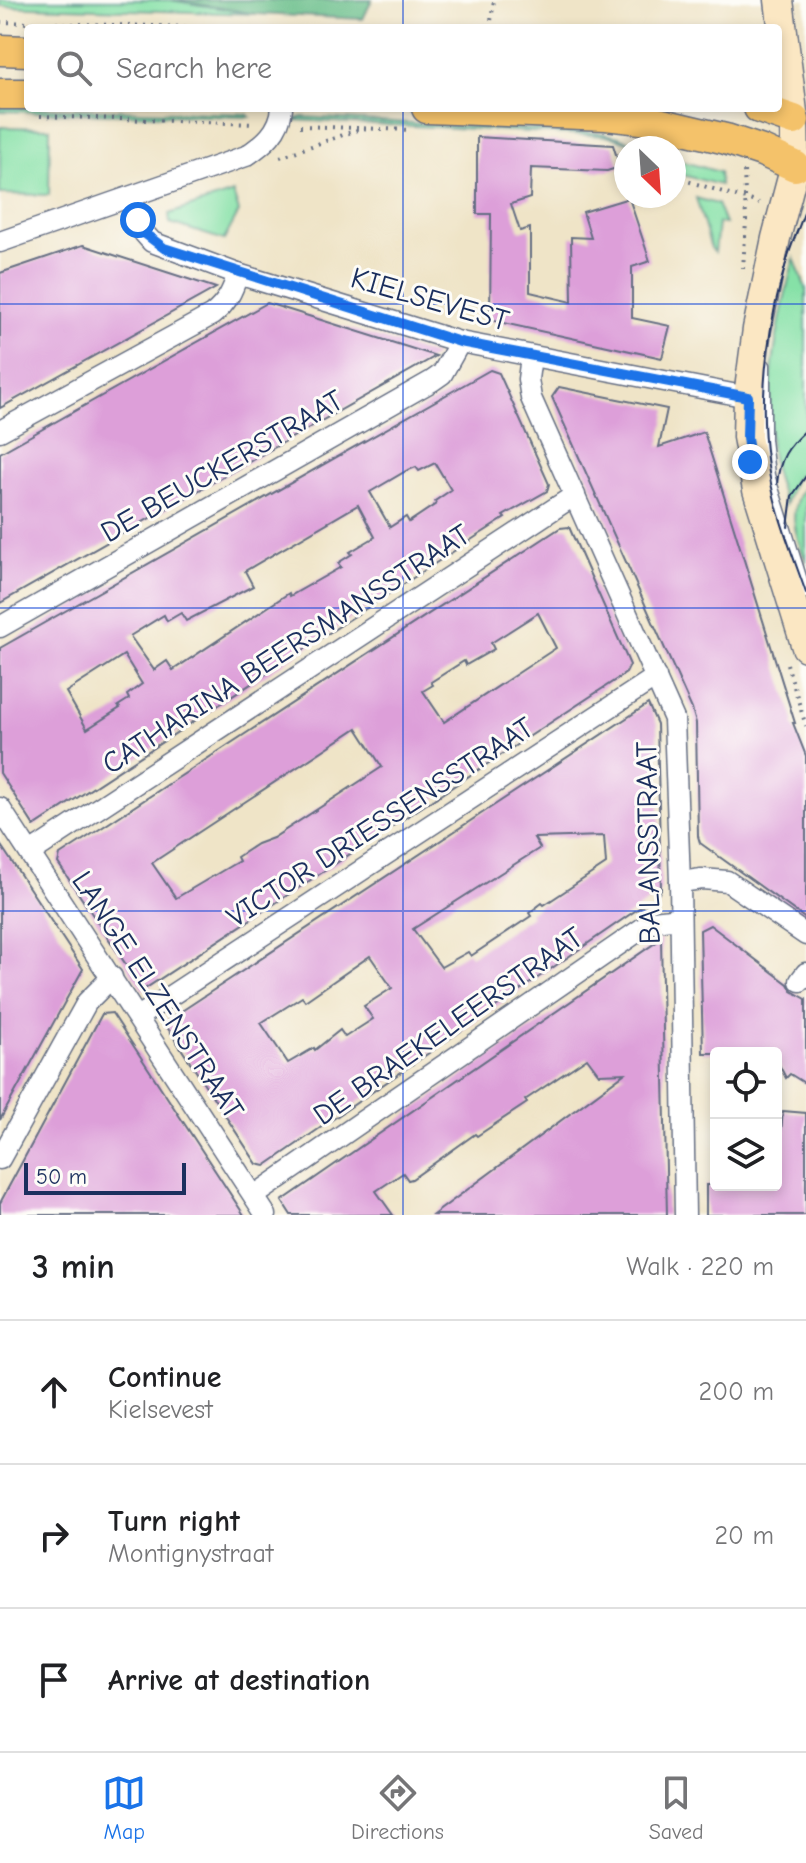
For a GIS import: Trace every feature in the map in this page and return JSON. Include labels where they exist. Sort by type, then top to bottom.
[{"type":"main road","points":[[0,50],[24,51]]},
{"type":"main road","points":[[0,94],[24,103]]},
{"type":"main road","points":[[505,112],[641,119],[726,139],[762,151],[800,170]]},
{"type":"main road","points":[[770,112],[800,123]]},
{"type":"street","points":[[779,0],[781,24]]},
{"type":"street","points":[[782,29],[800,123],[800,170],[769,266],[748,397],[747,437],[750,462],[806,647]]},
{"type":"street","points":[[0,242],[246,156],[261,146],[280,117]]},
{"type":"street","name":"KIELSEVEST","points":[[129,198],[144,233],[152,242],[238,274],[460,342],[748,397]]},
{"type":"street","points":[[0,431],[212,315],[223,307],[231,295],[238,274]]},
{"type":"street","name":"DE BEUCKERSTRAAT","points":[[0,627],[432,381],[442,374],[460,342]]},
{"type":"street","name":"BALANSSTRAAT","points":[[531,357],[528,379],[531,398],[674,719],[685,1215]]},
{"type":"street","name":"CATHARINA BEERSMANSSTRAAT","points":[[30,853],[575,495]]},
{"type":"street","name":"VICTOR DRIESSENSSTRAAT","points":[[138,1017],[656,677]]},
{"type":"street","name":"LANGE ELZENSTRAAT","points":[[0,808],[266,1215]]},
{"type":"street","points":[[680,882],[702,879],[727,881],[806,935]]},
{"type":"street","name":"DE BRAEKELEERSTRAAT","points":[[254,1196],[653,921],[680,918]]},
{"type":"street","points":[[0,1159],[87,1002],[112,977]]},
{"type":"lane","points":[[769,266],[764,368],[766,457],[805,587]]},
{"type":"path","points":[[491,24],[494,0]]},
{"type":"path","points":[[0,22],[76,24]]},
{"type":"path","points":[[175,112],[280,117]]},
{"type":"path","points":[[276,158],[365,127]]},
{"type":"path","points":[[686,181],[745,199]]},
{"type":"green space","points":[[0,0],[171,0],[256,14],[0,6]]},
{"type":"green space","points":[[172,0],[372,0],[363,19],[256,14]]},
{"type":"green space","points":[[0,107],[24,108],[24,112],[0,111]]},
{"type":"green space","points":[[42,112],[176,112],[247,114],[250,117]]},
{"type":"green space","points":[[302,117],[615,136],[614,137],[294,120]]},
{"type":"green space","points":[[0,127],[50,128],[49,195],[0,194]]},
{"type":"green space","points":[[686,162],[719,172],[720,185],[686,176]]},
{"type":"green space","points":[[233,193],[239,212],[224,240],[170,223],[169,214]]},
{"type":"green space","points":[[696,198],[717,204],[725,224],[718,223],[715,252],[711,248]]},
{"type":"green space","points":[[794,258],[806,289],[806,468],[794,480],[785,505],[774,469],[769,418],[777,336]]},
{"type":"green space","points":[[806,484],[806,562],[796,532],[794,512]]},
{"type":"building","points":[[477,137],[613,145],[614,169],[607,171],[531,168],[530,198],[511,204],[520,231],[530,228],[530,292],[572,302],[571,237],[591,238],[583,212],[614,203],[614,208],[632,208],[650,261],[632,267],[632,318],[670,326],[662,358],[490,320],[491,214],[477,214]]},
{"type":"building","points":[[83,245],[216,288],[0,408],[0,273]]},
{"type":"building","points":[[267,303],[436,356],[0,603],[0,453]]},
{"type":"building","points":[[490,370],[499,373],[549,484],[547,491],[503,516],[505,518],[34,826],[0,773],[0,648]],"holes":[[[435,463],[451,490],[409,522],[406,517],[390,527],[370,492],[406,471],[416,467],[419,471]],[[358,505],[375,537],[350,552],[352,554],[338,563],[341,567],[290,596],[289,593],[173,670],[167,661],[154,670],[130,636],[164,615],[167,621],[181,613],[186,621],[253,586],[245,571]],[[124,655],[142,684],[127,695],[129,699],[118,706],[120,708],[87,729],[66,692]]]},
{"type":"building","points":[[559,387],[667,409],[659,447],[704,432],[793,723],[806,756],[806,919],[700,843],[696,723],[692,709],[552,397]]},
{"type":"building","points":[[569,527],[630,665],[626,673],[143,990],[58,863],[60,855],[560,528]],"holes":[[[538,613],[556,648],[444,722],[423,691],[433,685],[431,682],[464,661],[466,665],[494,649],[491,643]],[[357,728],[382,767],[273,838],[237,857],[239,861],[176,898],[152,863]]]},
{"type":"building","points":[[648,704],[657,724],[661,889],[658,895],[265,1166],[257,1164],[167,1027],[168,1020]],"holes":[[[604,836],[606,864],[544,905],[542,903],[529,913],[531,916],[471,956],[468,952],[441,967],[413,929],[540,848],[534,838]],[[370,956],[392,988],[364,1006],[373,1019],[345,1037],[340,1030],[315,1050],[288,1063],[261,1023],[302,997],[305,1001]]]},
{"type":"building","points":[[0,844],[83,969],[0,1120]]},
{"type":"building","points":[[710,925],[806,999],[806,1084],[790,1074],[786,1078],[782,1070],[782,1047],[710,1047],[710,1053],[703,1053],[700,930]]},
{"type":"building","points":[[661,939],[667,1215],[433,1215],[625,1073],[599,1074],[587,1058],[525,1100],[527,1103],[477,1136],[475,1134],[412,1179],[408,1180],[403,1173],[376,1191],[393,1215],[291,1215],[282,1201]]},
{"type":"building","points":[[112,1013],[244,1215],[0,1215],[0,1203],[102,1014]]},
{"type":"building","points":[[783,1111],[806,1113],[806,1215],[706,1215],[706,1185],[710,1185],[710,1191],[782,1191]]},
{"type":"tram line","points":[[806,207],[789,253],[776,303],[767,355],[764,408],[773,493],[806,593]]},
{"type":"tram line","points":[[777,484],[786,454],[806,430]]},
{"type":"tram line","points":[[788,527],[792,496],[806,476]]},
{"type":"route","points":[[138,220],[152,242],[164,248],[460,342],[748,397],[750,462]]}]
